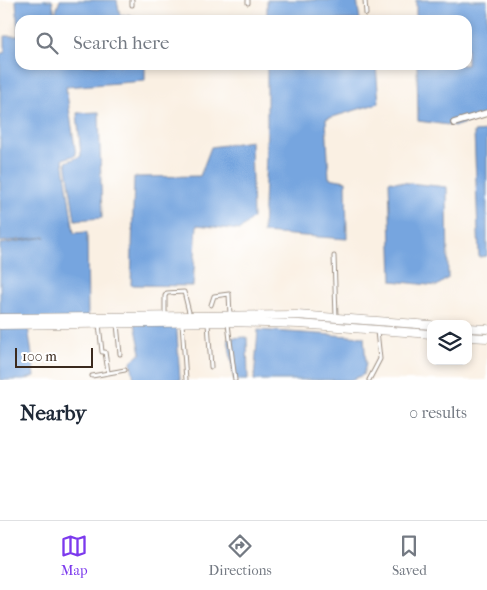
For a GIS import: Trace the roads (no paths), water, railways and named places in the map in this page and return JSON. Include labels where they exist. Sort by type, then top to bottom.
[{"type":"street","points":[[454,123],[487,113]]},
{"type":"street","points":[[0,325],[208,322],[298,315],[427,325]]},
{"type":"street","points":[[0,318],[190,316],[427,334]]},
{"type":"street","points":[[472,328],[487,329]]},
{"type":"street","points":[[472,337],[487,338]]},
{"type":"lane","points":[[132,0],[132,5]]},
{"type":"lane","points":[[365,0],[366,14]]},
{"type":"lane","points":[[334,256],[336,318]]},
{"type":"lane","points":[[165,316],[165,296],[167,293],[184,292],[190,316]]},
{"type":"lane","points":[[211,306],[214,296],[229,294],[229,319],[235,380]]},
{"type":"lane","points":[[182,322],[186,380]]},
{"type":"lane","points":[[208,322],[211,367]]},
{"type":"lane","points":[[99,323],[102,352],[105,352],[108,372]]},
{"type":"lane","points":[[117,323],[120,354]]},
{"type":"lane","points":[[370,380],[380,359],[377,330]]},
{"type":"lane","points":[[92,376],[125,370]]},
{"type":"water","points":[[16,0],[52,0],[55,14],[60,0],[117,0],[120,15],[17,15]]},
{"type":"water","points":[[267,0],[357,0],[359,15],[267,15]]},
{"type":"water","points":[[416,0],[487,0],[487,116],[456,126],[418,121],[417,70],[472,70],[472,15],[416,15]]},
{"type":"water","points":[[5,36],[15,36],[15,70],[145,70],[145,81],[66,87],[76,155],[63,159],[74,233],[87,232],[88,319],[27,320],[35,376],[24,380],[0,380],[0,244],[46,237],[0,242],[0,54],[5,52]]},
{"type":"water","points":[[267,70],[376,70],[379,103],[326,119],[329,178],[346,181],[347,239],[263,233]]},
{"type":"water","points":[[99,112],[102,218],[75,220],[66,162],[81,156],[77,113]]},
{"type":"water","points":[[487,131],[487,256],[479,257],[474,132]]},
{"type":"water","points":[[251,141],[253,218],[240,230],[197,225],[193,286],[131,285],[134,177],[200,176],[211,147]]},
{"type":"water","points":[[389,181],[447,187],[448,278],[437,286],[392,281]]},
{"type":"water","points":[[134,318],[176,318],[180,380],[134,380],[131,361],[141,353]]},
{"type":"water","points":[[258,330],[364,337],[366,364],[363,375],[350,380],[254,380]]},
{"type":"water","points":[[247,337],[248,380],[234,380],[228,338]]}]
